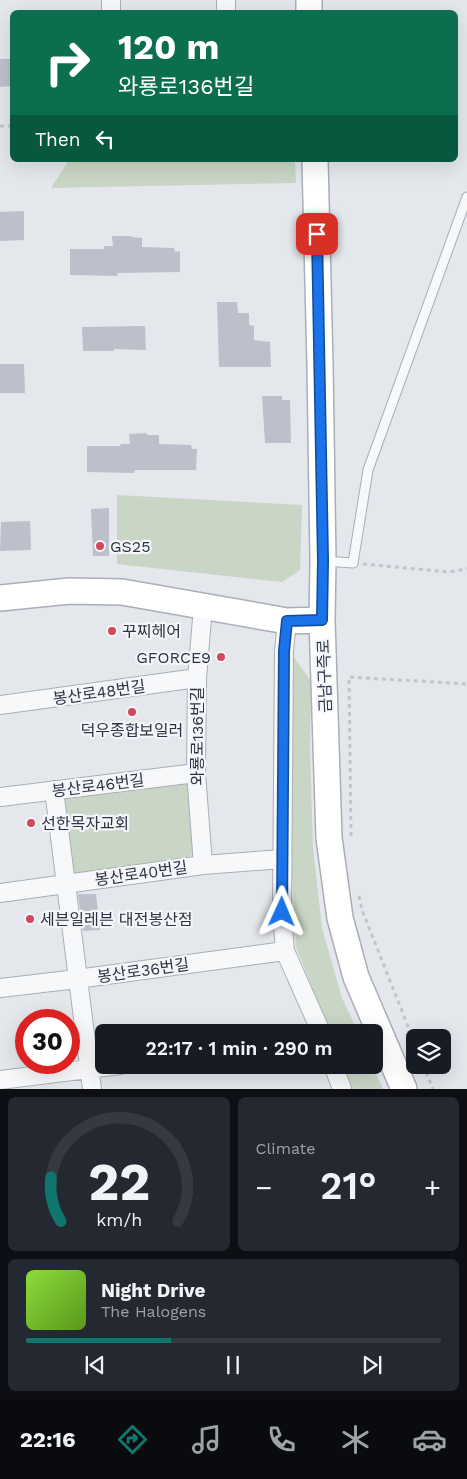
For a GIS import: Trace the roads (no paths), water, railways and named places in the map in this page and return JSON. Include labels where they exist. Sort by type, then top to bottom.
[{"type":"main road","name":"금남구즉로","points":[[315,162],[323,561],[322,620],[329,838],[340,918],[356,977],[404,1089]]},
{"type":"main road","points":[[0,598],[69,592],[122,592],[287,621],[322,620]]},
{"type":"street","name":"와룡로136번길","points":[[202,865],[196,772],[198,678],[203,607]]},
{"type":"street","points":[[287,621],[284,651],[282,912],[285,950],[317,1024]]},
{"type":"street","name":"봉산로48번길","points":[[0,706],[198,678]]},
{"type":"street","name":"봉산로46번길","points":[[0,798],[196,772]]},
{"type":"street","points":[[54,790],[92,1089]]},
{"type":"street","name":"봉산로40번길","points":[[0,892],[202,865],[282,859]]},
{"type":"street","name":"봉산로36번길","points":[[0,988],[285,950]]},
{"type":"street","points":[[0,1080],[95,1068]]},
{"type":"street","points":[[336,1074],[342,1089]]},
{"type":"lane","points":[[323,561],[353,563],[368,470],[467,197]]},
{"type":"place","name":"GS25","points":[[100,546]]},
{"type":"place","name":"꾸찌헤어","points":[[112,631]]},
{"type":"place","name":"GFORCE9","points":[[221,657]]},
{"type":"place","name":"덕우종합보일러","points":[[132,712]]},
{"type":"place","name":"선한목자교회","points":[[31,823]]},
{"type":"place","name":"세븐일레븐 대전봉산점","points":[[30,919]]}]
